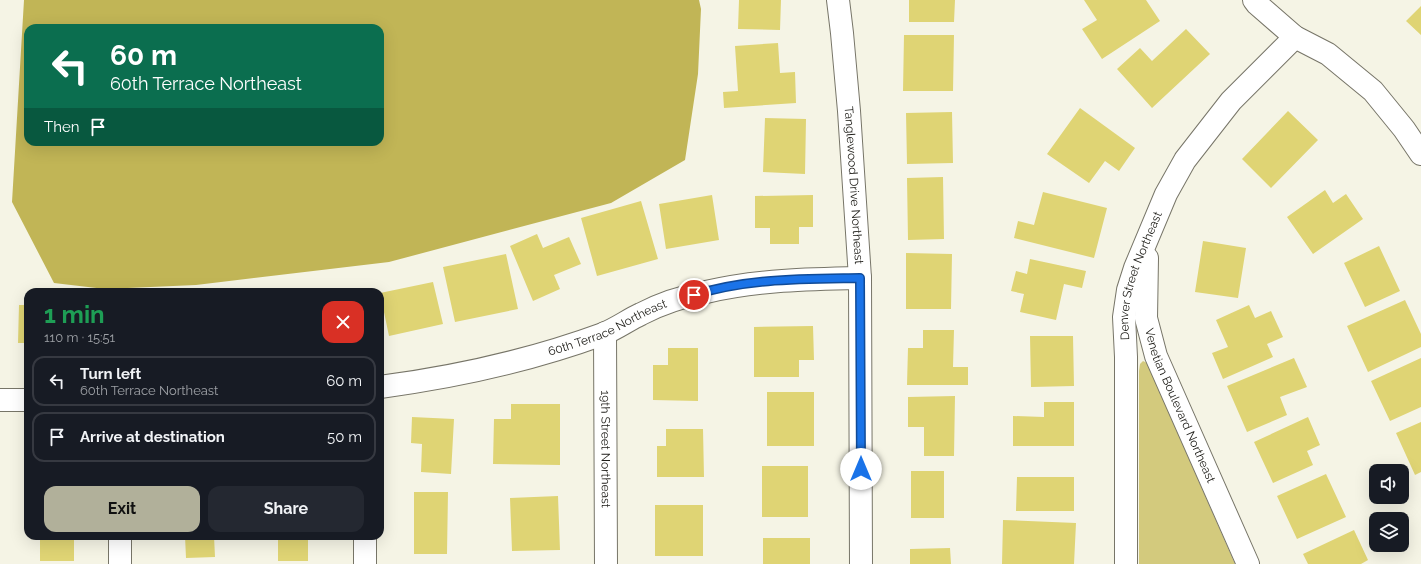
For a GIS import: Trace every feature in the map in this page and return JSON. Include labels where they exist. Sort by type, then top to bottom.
[{"type":"street","name":"Tanglewood Drive Northeast","points":[[838,0],[849,111],[860,278],[861,564]]},
{"type":"street","points":[[1254,0],[1295,37],[1328,54],[1372,91],[1404,129],[1421,154]]},
{"type":"street","name":"Denver Street Northeast","points":[[1126,564],[1126,357],[1124,317],[1128,290],[1147,238],[1166,194],[1185,160],[1232,100],[1295,37]]},
{"type":"street","name":"Venetian Boulevard Northeast","points":[[1147,238],[1146,318],[1156,356],[1248,564]]},
{"type":"street","name":"60th Terrace Northeast","points":[[384,386],[430,380],[506,363],[605,333],[642,313],[712,290],[748,283],[776,280],[860,278]]},
{"type":"street","name":"19th Street Northeast","points":[[605,333],[606,564]]},
{"type":"street","points":[[0,400],[24,400]]},
{"type":"street","points":[[120,540],[120,564]]},
{"type":"street","points":[[365,540],[365,564]]},
{"type":"shaded area","points":[[24,0],[699,0],[701,9],[698,74],[685,160],[611,203],[389,262],[196,285],[96,288],[54,283],[12,202]]},
{"type":"shaded area","points":[[1143,361],[1147,363],[1235,564],[1139,564],[1139,371],[1140,364]]},
{"type":"building","points":[[739,0],[781,0],[780,30],[738,29]]},
{"type":"building","points":[[909,0],[955,0],[954,22],[909,22]]},
{"type":"building","points":[[1084,0],[1146,0],[1160,21],[1102,59],[1082,29],[1097,20]]},
{"type":"building","points":[[1421,6],[1421,35],[1406,21]]},
{"type":"building","points":[[1186,29],[1210,54],[1152,108],[1117,69],[1140,48],[1152,61]]},
{"type":"building","points":[[904,35],[954,35],[953,91],[903,91]]},
{"type":"building","points":[[778,43],[780,73],[795,72],[796,103],[724,108],[723,92],[738,91],[735,46]]},
{"type":"building","points":[[1080,108],[1135,148],[1119,171],[1105,161],[1089,183],[1047,154]]},
{"type":"building","points":[[1288,111],[1318,140],[1271,188],[1242,159]]},
{"type":"building","points":[[952,112],[953,163],[907,164],[906,113]]},
{"type":"building","points":[[765,118],[806,119],[805,174],[763,172]]},
{"type":"building","points":[[943,177],[944,239],[908,240],[907,178]]},
{"type":"building","points":[[1325,190],[1333,203],[1346,194],[1363,219],[1313,254],[1287,217]]},
{"type":"building","points":[[1043,192],[1107,208],[1094,258],[1014,238],[1018,221],[1034,225]]},
{"type":"building","points":[[712,195],[719,240],[666,249],[659,204]]},
{"type":"building","points":[[813,195],[813,227],[799,227],[799,244],[770,244],[770,228],[755,228],[755,196]]},
{"type":"building","points":[[641,201],[658,259],[597,276],[581,218]]},
{"type":"building","points":[[537,234],[543,248],[569,237],[581,264],[554,275],[560,289],[533,301],[510,246]]},
{"type":"building","points":[[1203,241],[1246,248],[1238,298],[1195,292]]},
{"type":"building","points":[[1379,246],[1400,291],[1365,307],[1344,263]]},
{"type":"building","points":[[906,253],[952,254],[951,309],[906,309]]},
{"type":"building","points":[[506,254],[518,309],[455,322],[443,267]]},
{"type":"building","points":[[1030,259],[1086,271],[1082,288],[1064,284],[1056,320],[1020,312],[1024,294],[1011,291],[1016,271],[1027,274]]},
{"type":"building","points":[[433,282],[443,324],[389,336],[384,312],[384,292]]},
{"type":"building","points":[[1405,300],[1421,334],[1421,347],[1368,372],[1347,326]]},
{"type":"building","points":[[19,305],[24,305],[24,343],[18,343]]},
{"type":"building","points":[[1249,305],[1255,318],[1271,311],[1283,337],[1267,344],[1273,357],[1223,379],[1212,353],[1228,347],[1216,320]]},
{"type":"building","points":[[813,326],[814,360],[799,360],[799,377],[754,377],[754,327]]},
{"type":"building","points":[[923,330],[954,330],[953,367],[968,367],[968,385],[907,385],[908,348],[923,348]]},
{"type":"building","points":[[1030,336],[1073,336],[1074,386],[1031,387]]},
{"type":"building","points":[[668,348],[698,348],[698,401],[653,400],[653,365],[668,365]]},
{"type":"building","points":[[1294,358],[1307,387],[1280,397],[1287,415],[1247,432],[1227,386]]},
{"type":"building","points":[[1421,358],[1421,407],[1390,421],[1371,381]]},
{"type":"building","points":[[767,392],[814,392],[814,446],[767,446]]},
{"type":"building","points":[[955,396],[954,456],[924,456],[924,427],[908,427],[908,397]]},
{"type":"building","points":[[1044,402],[1074,402],[1074,446],[1013,446],[1013,416],[1044,417]]},
{"type":"building","points":[[511,404],[560,404],[560,465],[493,464],[494,419],[511,419]]},
{"type":"building","points":[[412,417],[454,419],[451,474],[421,472],[422,444],[411,443]]},
{"type":"building","points":[[1308,417],[1320,445],[1307,451],[1313,465],[1273,483],[1254,442]]},
{"type":"building","points":[[1421,422],[1421,472],[1415,475],[1396,433]]},
{"type":"building","points":[[666,429],[703,429],[704,477],[657,477],[657,446],[666,446]]},
{"type":"building","points":[[762,466],[808,466],[808,517],[762,517]]},
{"type":"building","points":[[911,471],[944,471],[944,518],[911,518]]},
{"type":"building","points":[[1326,474],[1346,517],[1297,539],[1277,496]]},
{"type":"building","points":[[1017,477],[1074,477],[1074,511],[1016,511]]},
{"type":"building","points":[[414,492],[448,492],[447,554],[414,554]]},
{"type":"building","points":[[558,496],[560,550],[512,551],[510,498]]},
{"type":"building","points":[[655,505],[703,505],[703,556],[655,556]]},
{"type":"building","points":[[1003,520],[1076,523],[1074,564],[1002,564]]},
{"type":"building","points":[[1354,530],[1368,560],[1361,564],[1308,564],[1303,554]]},
{"type":"building","points":[[763,538],[810,538],[810,564],[763,564]]},
{"type":"building","points":[[40,540],[74,540],[74,561],[40,561]]},
{"type":"building","points":[[185,540],[214,540],[215,557],[186,558]]},
{"type":"building","points":[[278,540],[308,540],[308,561],[278,561]]},
{"type":"building","points":[[950,548],[951,564],[910,564],[910,549]]},
{"type":"route","points":[[694,295],[748,283],[790,279],[860,278],[861,469]]}]
